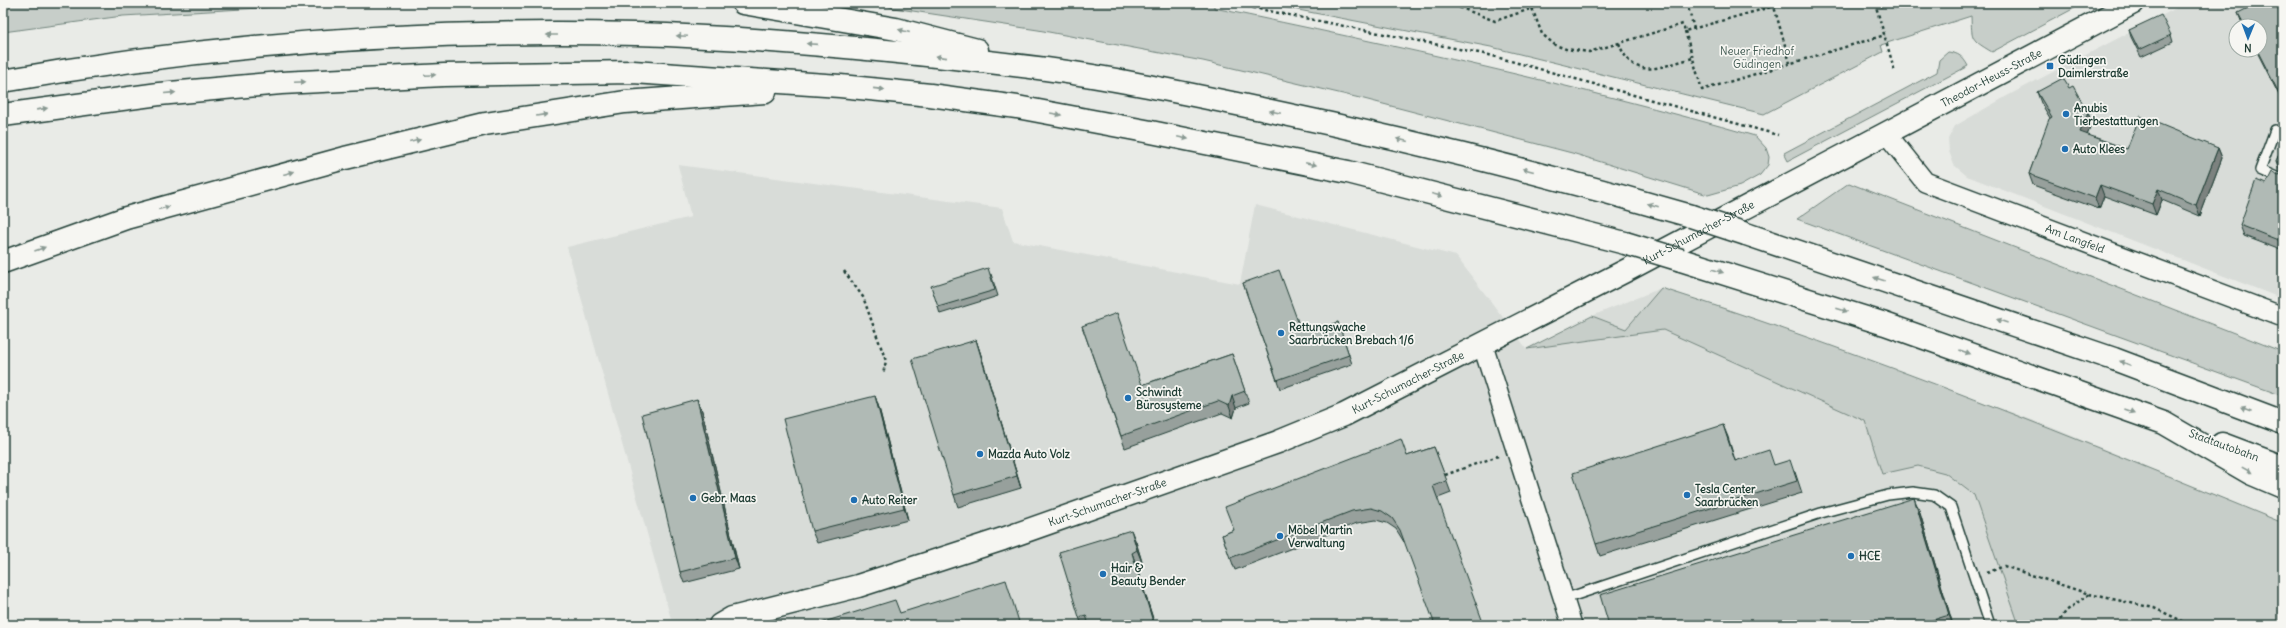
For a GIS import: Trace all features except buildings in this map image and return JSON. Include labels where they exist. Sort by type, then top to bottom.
[{"type":"main road","points":[[743,3],[896,29],[1050,70]]},
{"type":"main road","name":"Theodor-Heuss-Straße","points":[[1850,152],[2133,3]]},
{"type":"main road","points":[[3,81],[144,59],[278,44],[455,35],[634,34],[735,38],[824,45],[1050,70],[1162,88],[1354,128],[1537,172],[1691,216],[2114,359],[2283,423]]},
{"type":"main road","points":[[3,115],[159,94],[281,82],[444,75],[633,72],[840,86],[930,94],[1017,107],[1158,133],[1348,172],[1625,243],[1886,324],[2164,423],[2250,473],[2283,487]]},
{"type":"main road","points":[[3,262],[126,218],[345,158],[485,124],[625,102],[840,86]]},
{"type":"main road","name":"Kurt-Schumacher-Straße","points":[[720,625],[732,618],[858,586],[924,565],[1056,521],[1278,442],[1344,414],[1483,346],[1850,152]]},
{"type":"main road","name":"Stadtautobahn","points":[[2164,423],[2283,467]]},
{"type":"street","name":"Am Langfeld","points":[[1886,133],[1925,182],[2283,317]]},
{"type":"street","points":[[1483,346],[1572,625]]},
{"type":"lane","points":[[2275,130],[2260,170],[2283,180]]},
{"type":"lane","points":[[1564,599],[1821,513],[1888,495],[1913,492],[1934,494],[1951,507],[1990,625]]},
{"type":"path","points":[[1229,3],[1489,55],[1778,135]]},
{"type":"path","points":[[1448,3],[1495,21],[1548,3]]},
{"type":"path","points":[[1530,3],[1542,34],[1555,45],[1566,49],[1589,52],[1683,24],[1702,90],[1790,62],[1885,35]]},
{"type":"path","points":[[1687,3],[1694,29]]},
{"type":"path","points":[[1685,31],[1774,4],[1785,3]]},
{"type":"path","points":[[1875,3],[1895,72]]},
{"type":"path","points":[[1774,4],[1790,62]]},
{"type":"path","points":[[1618,43],[1624,57],[1637,68],[1646,70],[1693,58]]},
{"type":"path","points":[[844,271],[863,297],[886,361],[883,374]]},
{"type":"path","points":[[1445,475],[1517,450]]},
{"type":"path","points":[[1975,578],[2004,566],[2089,594],[2154,608],[2191,625]]},
{"type":"path","points":[[2057,625],[2066,611],[2089,594]]},
{"type":"shaded area","points":[[2186,3],[2283,3],[2283,299],[1967,176],[1954,165],[1949,151],[1948,139],[1955,126],[2007,96]]},
{"type":"shaded area","points":[[678,165],[1002,208],[1013,241],[1240,284],[1255,205],[1456,256],[1527,349],[1592,316],[1661,288],[1730,310],[2043,424],[2283,523],[2283,625],[695,625],[671,619],[567,247],[691,217]]},
{"type":"green space","points":[[3,3],[346,3],[123,16],[3,32]]},
{"type":"green space","points":[[879,3],[1214,3],[1214,8],[1554,83],[1688,117],[1755,136],[1766,148],[1769,157],[1768,165],[1760,175],[1740,186],[1708,195],[1572,153],[1364,99],[1203,61],[1038,30],[893,8]]},
{"type":"green space","name":"Neuer Friedhof Güdingen","points":[[1262,3],[2084,3],[1992,52],[1974,38],[1972,34],[1971,16],[1881,45],[1883,52],[1764,114],[1491,47]]},
{"type":"green space","points":[[1948,52],[1955,53],[1960,56],[1968,66],[1788,161],[1784,153],[1937,72],[1939,60]]},
{"type":"green space","points":[[1849,183],[2283,352],[2283,396],[1797,219]]},
{"type":"green space","points":[[1661,288],[1818,341],[1974,399],[2052,429],[2283,523],[2283,625],[2019,625],[1974,495],[1945,473],[1918,466],[1882,474],[1865,421],[1663,330],[1527,349],[1592,316],[1626,329]]},
{"type":"place","name":"Güdingen Daimlerstraße","points":[[2050,66]]},
{"type":"place","name":"Anubis Tierbestattungen","points":[[2066,114]]},
{"type":"place","name":"Auto Klees","points":[[2065,149]]},
{"type":"place","name":"Rettungswache Saarbrücken Brebach 1/6","points":[[1281,333]]},
{"type":"place","name":"Schwindt Bürosysteme","points":[[1128,398]]},
{"type":"place","name":"Mazda Auto Volz","points":[[980,454]]},
{"type":"place","name":"Tesla Center Saarbrücken","points":[[1687,495]]},
{"type":"place","name":"Gebr. Maas","points":[[693,498]]},
{"type":"place","name":"Auto Reiter","points":[[854,500]]},
{"type":"place","name":"Möbel Martin Verwaltung","points":[[1280,536]]},
{"type":"place","name":"HCE","points":[[1851,556]]},
{"type":"place","name":"Hair & Beauty Bender","points":[[1103,574]]}]
